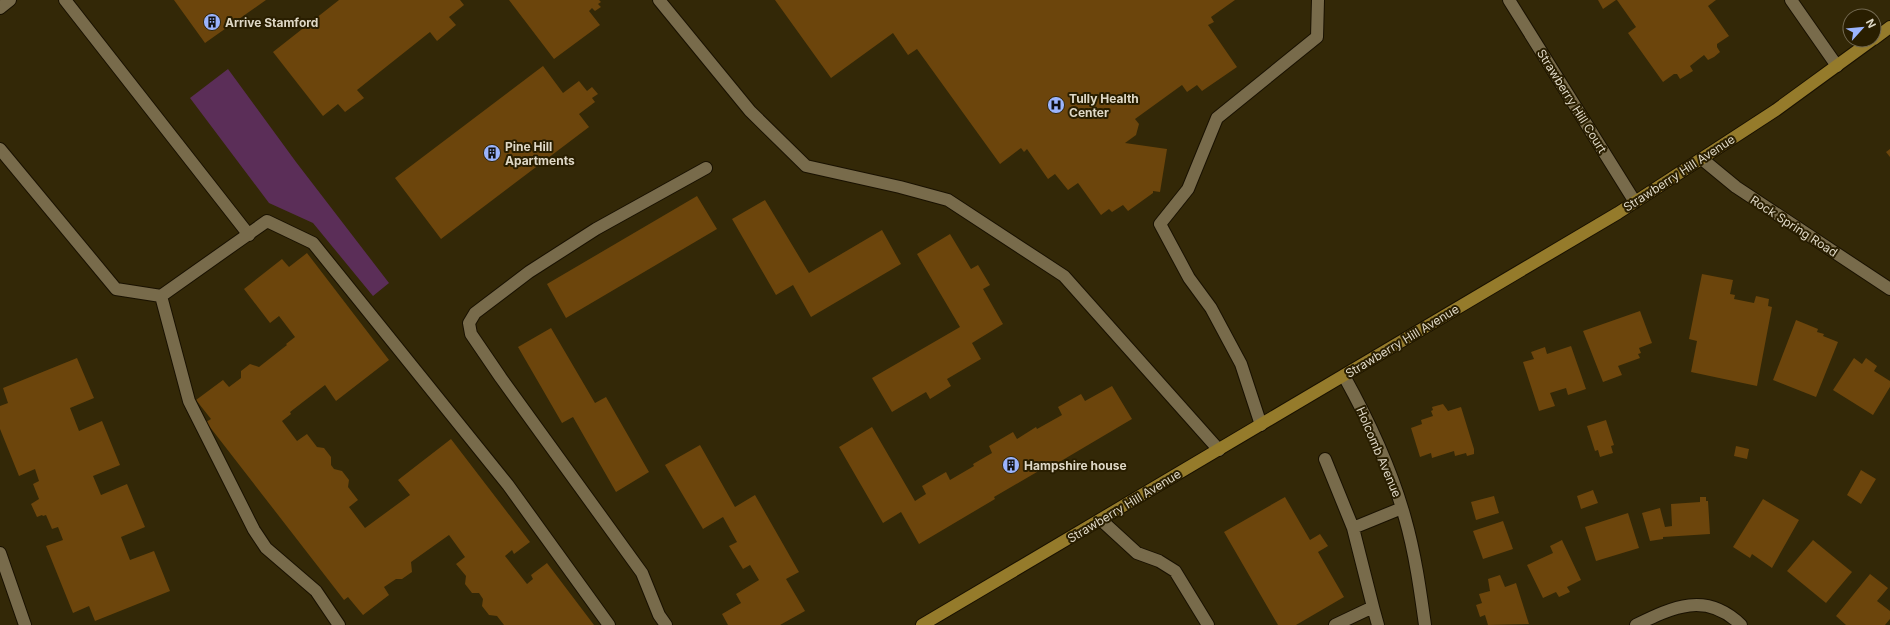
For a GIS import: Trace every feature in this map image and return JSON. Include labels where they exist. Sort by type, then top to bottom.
[{"type":"main road","name":"Strawberry Hill Avenue","points":[[922,625],[1635,202],[1776,110],[1861,48]]},
{"type":"street","points":[[0,8],[10,0]]},
{"type":"street","points":[[65,0],[249,235]]},
{"type":"street","points":[[659,0],[750,111],[806,166],[900,186],[948,200],[1064,276],[1219,450]]},
{"type":"street","points":[[1261,425],[1241,364],[1211,308],[1189,278],[1160,224],[1188,189],[1217,118],[1317,37],[1318,0]]},
{"type":"street","name":"Strawberry Hill Court","points":[[1509,0],[1635,202]]},
{"type":"street","points":[[1791,0],[1837,66]]},
{"type":"street","points":[[0,149],[116,289],[160,296],[267,222],[313,243],[508,485],[609,625]]},
{"type":"street","name":"Rock Spring Road","points":[[1702,159],[1736,187],[1890,289]]},
{"type":"street","points":[[666,625],[659,615],[642,572],[501,378],[471,334],[469,323],[475,313],[529,272],[596,229],[706,168]]},
{"type":"street","points":[[160,296],[189,400],[254,530],[266,548],[316,591],[339,625]]},
{"type":"street","name":"Holcomb Avenue","points":[[1344,376],[1359,404],[1389,470],[1402,508],[1415,561],[1425,625]]},
{"type":"street","points":[[1325,459],[1352,528],[1378,625]]},
{"type":"street","points":[[1352,528],[1402,508]]},
{"type":"street","points":[[1101,520],[1137,553],[1159,561],[1175,571],[1208,625]]},
{"type":"street","points":[[0,553],[25,625]]},
{"type":"street","points":[[1636,625],[1669,610],[1692,604],[1709,606],[1736,621],[1740,625]]},
{"type":"street","points":[[1335,625],[1373,607]]},
{"type":"shaded area","points":[[228,69],[296,162],[389,283],[373,296],[313,223],[269,203],[190,98]]},
{"type":"building","name":"Arrive Stamford","points":[[174,0],[266,0],[205,43]]},
{"type":"building","points":[[339,0],[460,0],[464,5],[449,17],[456,25],[437,41],[430,32],[357,90],[364,98],[345,112],[338,104],[323,116],[273,52]]},
{"type":"building","points":[[509,0],[599,0],[601,2],[598,4],[601,7],[595,11],[592,8],[589,11],[600,25],[554,59]]},
{"type":"building","name":"Tully Health Center","points":[[775,0],[1235,0],[1211,17],[1214,22],[1208,25],[1237,67],[1202,91],[1197,85],[1187,92],[1182,85],[1135,119],[1139,124],[1136,135],[1125,143],[1167,149],[1160,192],[1153,191],[1153,193],[1128,211],[1123,205],[1112,212],[1109,209],[1101,215],[1078,183],[1068,190],[1055,174],[1048,179],[1027,149],[1024,152],[1021,148],[1000,164],[917,49],[908,55],[893,33],[831,78]]},
{"type":"building","points":[[1598,0],[1616,0],[1603,9]]},
{"type":"building","points":[[1617,0],[1716,0],[1708,6],[1729,36],[1717,44],[1720,52],[1714,57],[1708,60],[1704,55],[1690,66],[1693,71],[1680,79],[1677,74],[1674,74],[1663,82],[1628,33],[1636,27]]},
{"type":"building","name":"Pine Hill Apartments","points":[[543,66],[563,93],[579,81],[587,91],[592,87],[598,94],[592,98],[595,102],[579,114],[589,127],[441,239],[395,178]]},
{"type":"building","points":[[1890,149],[1890,157],[1886,152]]},
{"type":"building","points":[[697,196],[717,229],[566,318],[547,284]]},
{"type":"building","points":[[765,200],[809,273],[882,230],[901,264],[811,317],[793,285],[776,295],[732,219]]},
{"type":"building","points":[[950,234],[971,269],[978,265],[990,285],[983,289],[1003,324],[972,343],[981,359],[947,379],[951,386],[930,399],[926,392],[892,412],[872,378],[960,327],[917,254]]},
{"type":"building","points":[[307,253],[389,360],[336,401],[325,385],[290,412],[291,414],[282,421],[297,441],[307,434],[317,447],[324,448],[331,457],[331,465],[334,469],[342,471],[349,480],[348,487],[358,500],[349,507],[365,528],[410,495],[398,480],[451,439],[530,542],[514,554],[512,550],[505,556],[527,584],[533,579],[531,575],[547,563],[594,625],[504,625],[497,616],[489,615],[482,606],[483,599],[479,593],[472,593],[465,584],[466,576],[456,564],[465,557],[449,535],[411,562],[412,572],[402,579],[396,579],[384,587],[389,595],[363,615],[348,597],[344,600],[206,422],[211,419],[196,400],[223,380],[229,387],[241,378],[241,371],[250,364],[259,367],[295,337],[279,316],[270,323],[244,289],[282,259],[289,267]]},
{"type":"building","points":[[1702,274],[1733,280],[1730,294],[1735,295],[1734,299],[1754,303],[1756,296],[1769,299],[1768,306],[1772,307],[1757,386],[1691,372],[1697,341],[1689,339]]},
{"type":"building","points":[[1640,311],[1652,343],[1639,348],[1641,353],[1638,354],[1640,358],[1618,366],[1622,375],[1603,382],[1583,331]]},
{"type":"building","points":[[1796,320],[1818,329],[1817,332],[1824,334],[1823,336],[1838,342],[1816,397],[1773,380]]},
{"type":"building","points":[[551,328],[595,403],[606,397],[649,472],[616,492],[573,417],[562,423],[518,347]]},
{"type":"building","points":[[1571,346],[1586,389],[1568,395],[1566,388],[1550,393],[1555,406],[1539,411],[1523,362],[1534,359],[1531,352],[1545,347],[1547,354]]},
{"type":"building","points":[[77,358],[94,398],[70,408],[79,431],[102,421],[120,465],[93,476],[101,495],[127,484],[145,527],[121,537],[130,560],[154,551],[170,591],[95,621],[89,606],[73,613],[46,546],[63,540],[58,527],[52,529],[46,515],[37,517],[31,504],[39,499],[33,484],[39,481],[35,469],[19,476],[0,429],[0,406],[8,403],[3,388]]},
{"type":"building","points":[[1854,358],[1862,364],[1866,358],[1877,366],[1874,371],[1890,381],[1890,387],[1873,415],[1833,390]]},
{"type":"building","name":"Hampshire house","points":[[1112,386],[1132,419],[1056,464],[1054,462],[994,497],[995,499],[919,544],[901,512],[883,523],[839,447],[872,427],[915,501],[926,494],[922,486],[946,472],[950,480],[974,466],[973,464],[992,453],[989,446],[1013,432],[1017,439],[1036,427],[1037,429],[1062,415],[1058,407],[1081,394],[1085,401]]},
{"type":"building","points":[[1443,404],[1448,411],[1461,407],[1474,449],[1474,454],[1467,456],[1466,453],[1455,456],[1454,451],[1432,458],[1431,453],[1420,457],[1411,428],[1422,424],[1421,420],[1433,416],[1431,411],[1433,410],[1432,407]]},
{"type":"building","points":[[1606,420],[1614,445],[1611,446],[1613,453],[1600,457],[1598,450],[1595,451],[1587,426]]},
{"type":"building","points":[[700,445],[735,507],[755,495],[799,572],[786,579],[805,611],[780,625],[728,625],[722,614],[741,603],[736,594],[759,580],[750,565],[743,569],[729,546],[737,542],[723,517],[703,529],[665,465]]},
{"type":"building","points":[[1736,446],[1749,449],[1747,459],[1734,456]]},
{"type":"building","points":[[1861,470],[1876,479],[1861,504],[1847,495]]},
{"type":"building","points":[[1593,490],[1598,503],[1581,509],[1577,496]]},
{"type":"building","points":[[1494,496],[1499,513],[1476,520],[1471,502]]},
{"type":"building","points":[[1285,497],[1310,540],[1320,534],[1328,546],[1318,552],[1344,597],[1296,625],[1278,625],[1224,532]]},
{"type":"building","points":[[1700,497],[1706,497],[1706,501],[1708,501],[1710,534],[1663,537],[1663,539],[1650,541],[1642,513],[1660,508],[1665,527],[1672,526],[1671,504],[1700,502]]},
{"type":"building","points":[[1763,499],[1799,520],[1772,568],[1752,554],[1750,558],[1733,547]]},
{"type":"building","points":[[1628,513],[1639,548],[1596,561],[1585,527]]},
{"type":"building","points":[[1503,521],[1513,549],[1483,559],[1473,531]]},
{"type":"building","points":[[1562,540],[1581,580],[1567,587],[1570,592],[1559,597],[1556,592],[1543,598],[1527,565],[1553,553],[1550,546]]},
{"type":"building","points":[[1813,540],[1852,572],[1826,603],[1787,571]]},
{"type":"building","points":[[1870,574],[1888,588],[1877,601],[1890,611],[1890,619],[1885,625],[1846,625],[1836,616]]},
{"type":"building","points":[[1500,575],[1505,587],[1516,583],[1529,624],[1488,625],[1485,615],[1480,617],[1476,605],[1482,603],[1479,594],[1490,591],[1488,579]]},
{"type":"place","name":"Arrive Stamford","points":[[212,22]]},
{"type":"place","name":"Tully Health Center","points":[[1056,105]]},
{"type":"place","name":"Pine Hill Apartments","points":[[492,153]]},
{"type":"place","name":"Hampshire house","points":[[1011,465]]}]
